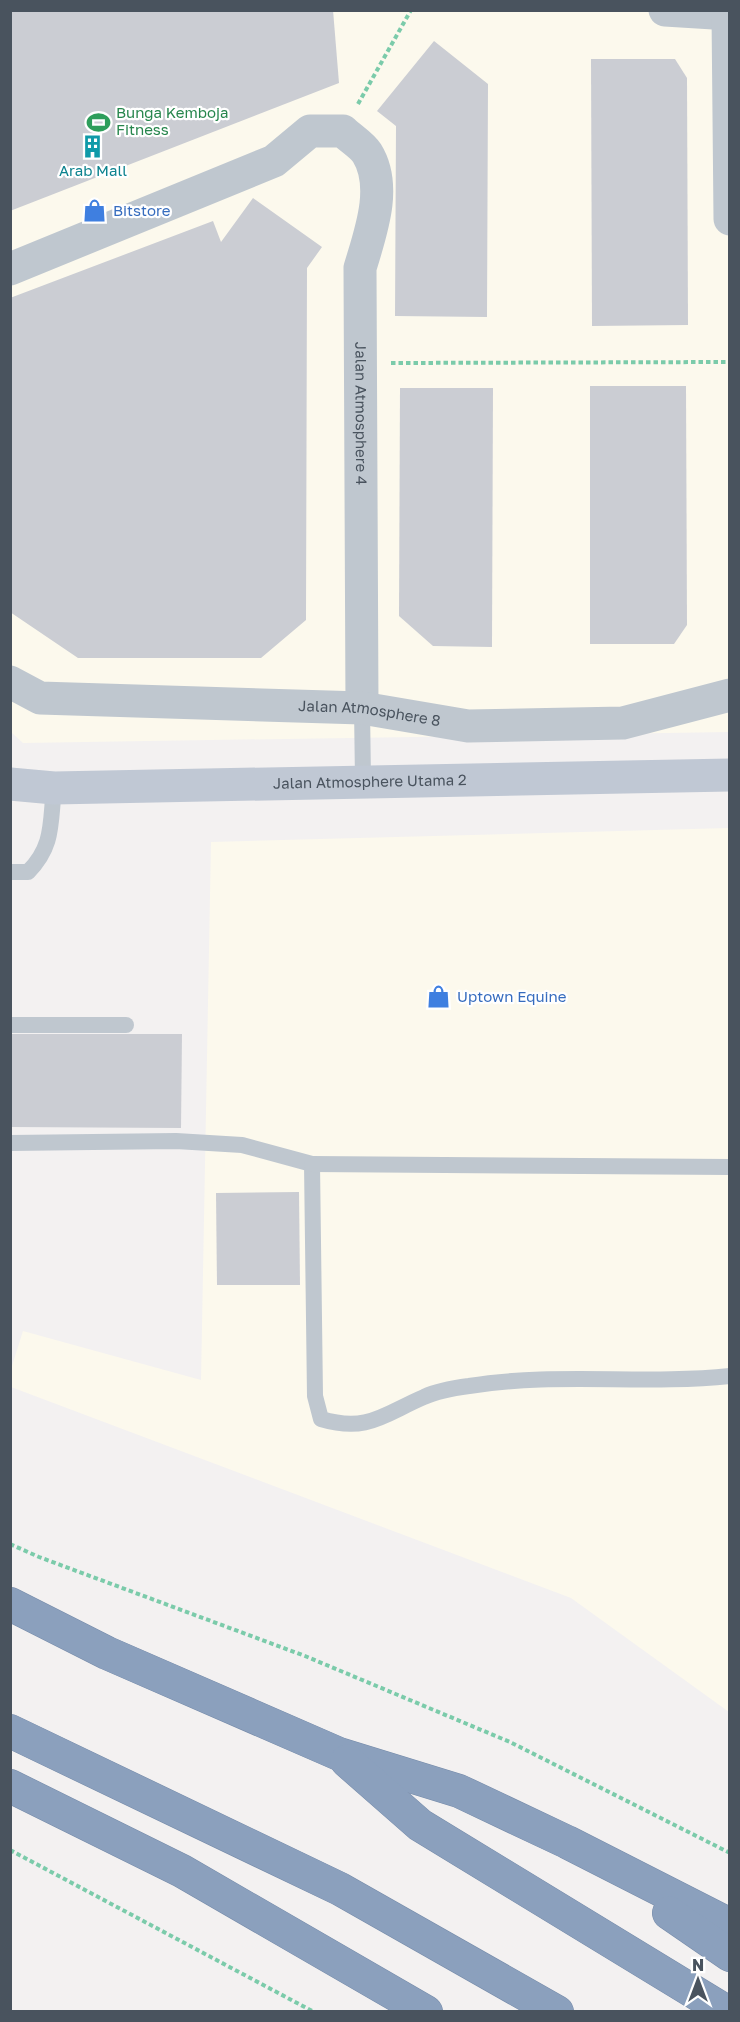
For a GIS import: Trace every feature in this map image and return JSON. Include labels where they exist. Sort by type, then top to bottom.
[{"type":"highway","points":[[13,1606],[107,1653],[339,1754],[459,1791],[567,1842],[729,1925]]},
{"type":"highway","points":[[10,1731],[340,1889],[557,2012]]},
{"type":"highway","points":[[339,1754],[420,1825],[727,2012]]},
{"type":"highway","points":[[10,1785],[182,1871],[426,2012]]},
{"type":"highway","points":[[567,1842],[729,1955]]},
{"type":"street","points":[[665,10],[729,14],[729,219]]},
{"type":"street","points":[[10,269],[274,161],[310,131],[343,131]]},
{"type":"street","name":"Jalan Atmosphere 4","points":[[343,131],[367,153],[376,181],[374,221],[360,268],[362,708]]},
{"type":"street","name":"Jalan Atmosphere 8","points":[[10,682],[40,698],[362,708],[468,726],[623,723],[729,695]]},
{"type":"street","name":"Jalan Atmosphere Utama 2","points":[[10,784],[54,788],[729,774]]},
{"type":"lane","points":[[362,708],[363,780]]},
{"type":"lane","points":[[10,873],[28,872],[42,858],[49,841],[54,788]]},
{"type":"lane","points":[[10,1025],[126,1025]]},
{"type":"lane","points":[[10,1143],[176,1141],[243,1145],[312,1164],[729,1167]]},
{"type":"lane","points":[[312,1164],[315,1396],[321,1419],[342,1426],[375,1422],[426,1396],[468,1386],[526,1380],[729,1376]]},
{"type":"path","points":[[343,131],[411,10]]},
{"type":"path","points":[[361,363],[729,362]]},
{"type":"path","points":[[10,1544],[39,1557],[305,1656],[510,1742],[729,1853]]},
{"type":"path","points":[[10,1850],[314,2012]]},
{"type":"shaded area","points":[[11,11],[729,11],[729,732],[23,743],[11,732]]},
{"type":"shaded area","points":[[729,828],[729,1712],[571,1598],[11,1387],[11,1369],[23,1331],[201,1380],[211,842]]},
{"type":"building","name":"Arab Mall","points":[[10,10],[333,10],[339,83],[10,211]]},
{"type":"building","points":[[434,41],[488,84],[487,317],[395,316],[396,126],[377,111]]},
{"type":"building","points":[[591,59],[675,59],[687,78],[688,325],[592,326]]},
{"type":"building","points":[[253,198],[322,247],[307,268],[306,620],[261,658],[78,658],[10,612],[10,298],[213,221],[221,242]]},
{"type":"building","points":[[590,386],[686,386],[687,625],[674,644],[590,644]]},
{"type":"building","points":[[400,388],[493,388],[492,647],[433,646],[399,616]]},
{"type":"building","points":[[10,1034],[182,1034],[181,1128],[10,1127]]},
{"type":"building","points":[[299,1192],[300,1285],[217,1285],[216,1193]]},
{"type":"place","name":"Bunga Kemboja Fitness","points":[[98,122]]},
{"type":"place","name":"Arab Mall","points":[[93,147]]},
{"type":"place","name":"Bitstore","points":[[95,211]]},
{"type":"place","name":"Uptown Equine","points":[[439,997]]}]
